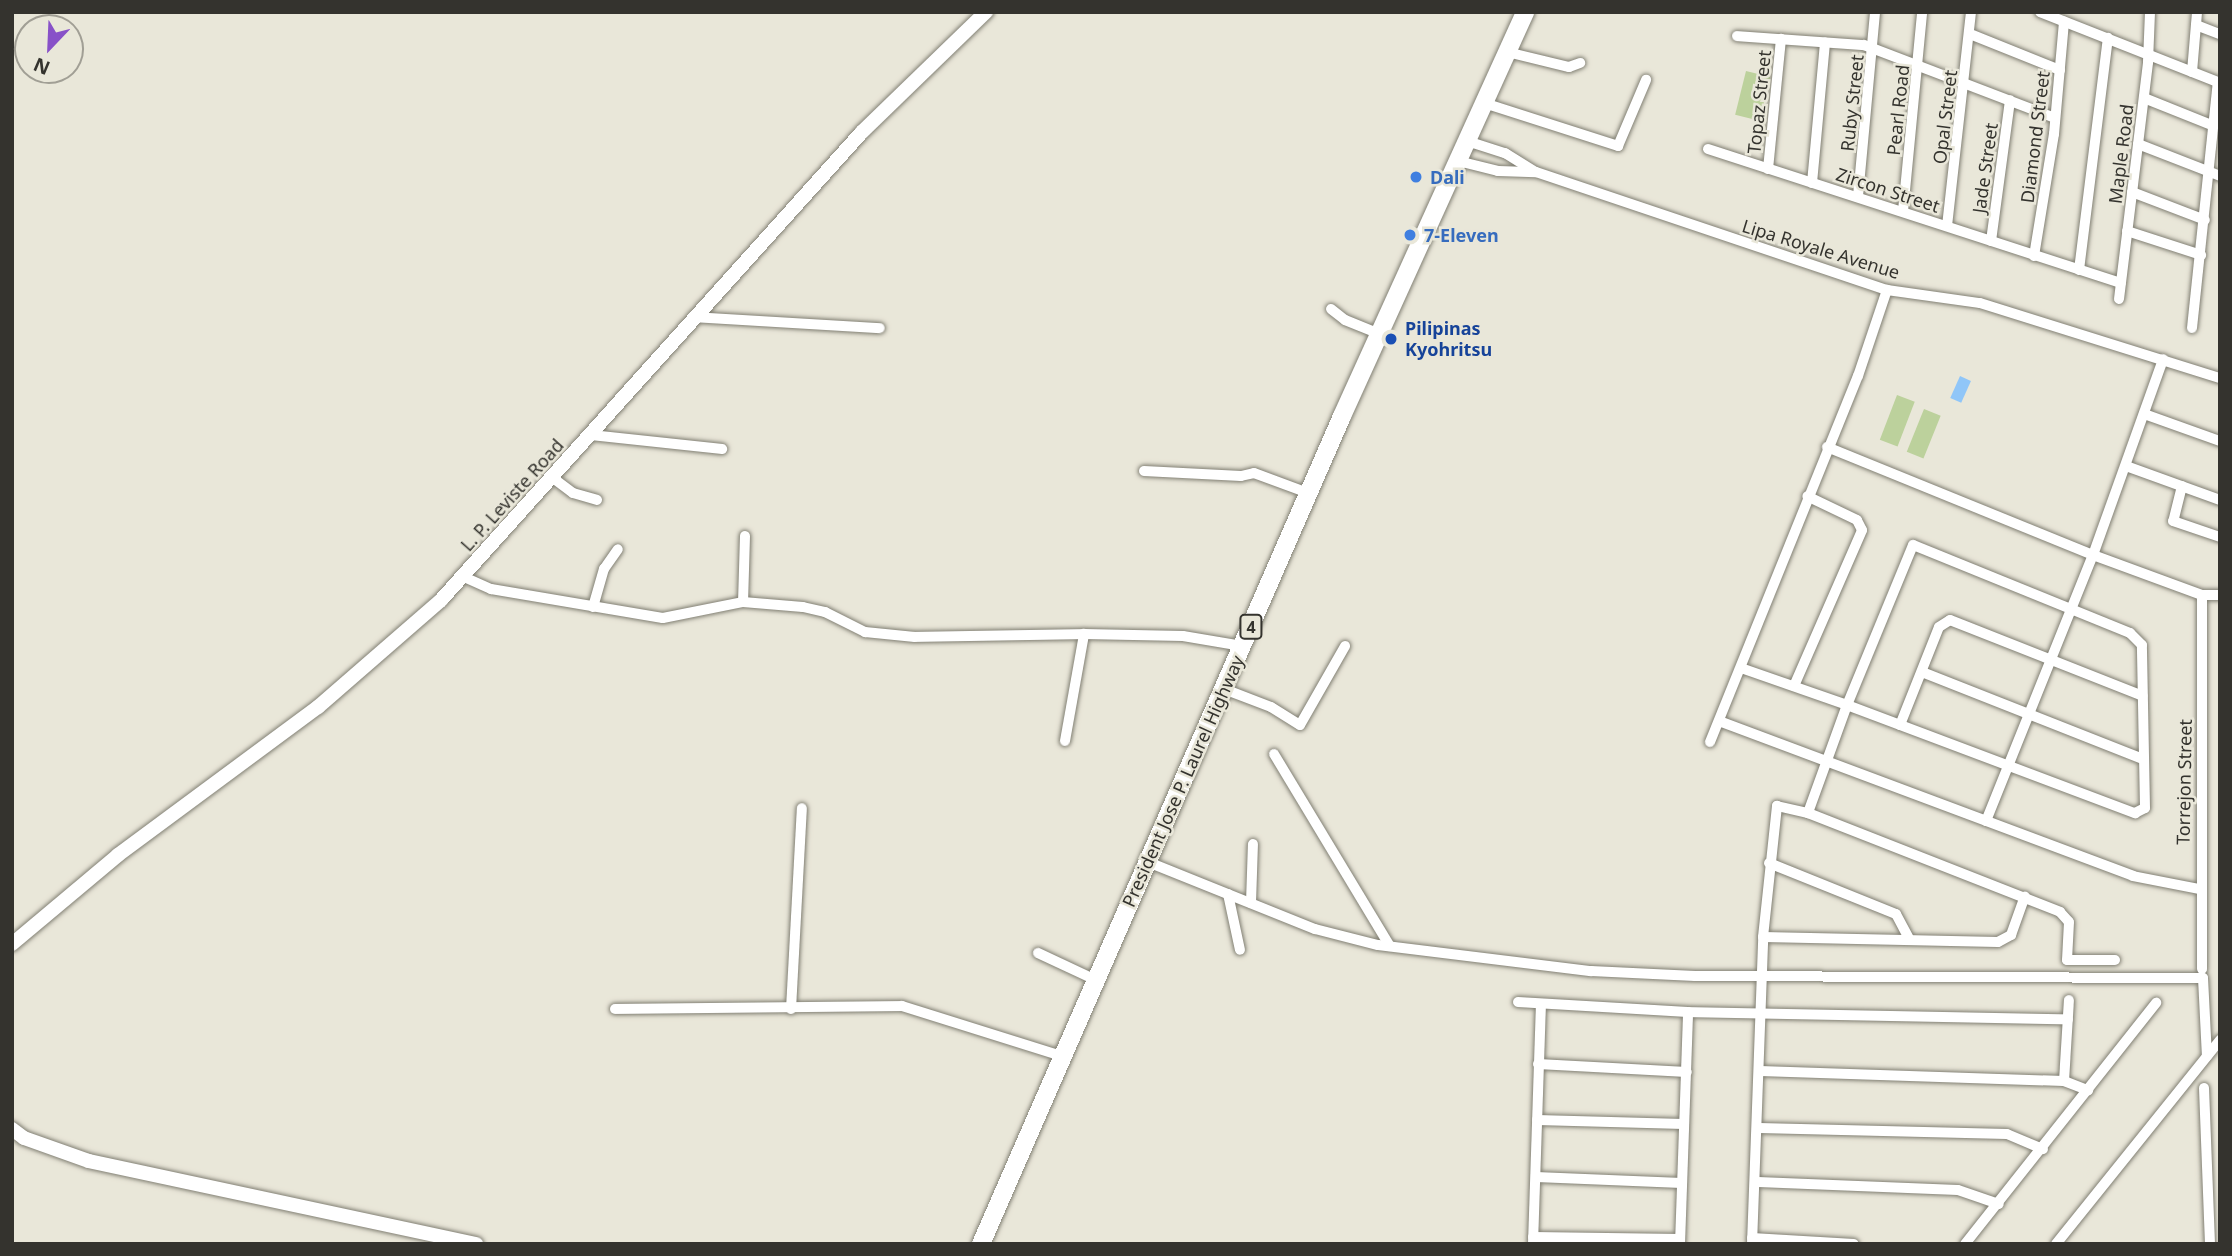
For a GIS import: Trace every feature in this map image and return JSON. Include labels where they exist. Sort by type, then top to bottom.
[{"type":"highway","name":"President Jose P. Laurel Highway","points":[[981,1244],[1308,493],[1525,12]]},
{"type":"main road","name":"L. P. Leviste Road","points":[[12,944],[118,855],[381,656],[464,576],[693,317],[862,132],[986,12]]},
{"type":"main road","points":[[12,1129],[89,1161],[476,1244]]},
{"type":"street","name":"Ruby Street","points":[[1858,196],[1874,47],[1875,12]]},
{"type":"street","name":"Pearl Road","points":[[1903,211],[1922,12]]},
{"type":"street","name":"Opal Street","points":[[1947,226],[1966,83],[1971,12]]},
{"type":"street","points":[[2040,12],[2219,83],[2214,126],[2215,174],[2205,220],[2192,328]]},
{"type":"street","name":"Maple Road","points":[[2119,299],[2144,98],[2150,12]]},
{"type":"street","points":[[2192,72],[2197,12]]},
{"type":"street","name":"Diamond Street","points":[[2035,256],[2055,118],[2064,21]]},
{"type":"street","points":[[2196,24],[2220,34]]},
{"type":"street","points":[[1970,34],[2060,70]]},
{"type":"street","points":[[1737,36],[1874,47],[2055,118]]},
{"type":"street","points":[[2078,270],[2108,38]]},
{"type":"street","name":"Topaz Street","points":[[1769,169],[1781,39]]},
{"type":"street","points":[[1812,183],[1825,43]]},
{"type":"street","points":[[1507,52],[1569,67],[1580,63]]},
{"type":"street","points":[[1484,103],[1618,146],[1646,80]]},
{"type":"street","points":[[2144,98],[2214,126]]},
{"type":"street","name":"Jade Street","points":[[1991,241],[2010,100]]},
{"type":"street","name":"Lipa Royale Avenue","points":[[1467,141],[1505,153],[1536,172],[1887,290],[1980,303],[2220,378]]},
{"type":"street","points":[[2138,144],[2215,174]]},
{"type":"street","name":"Zircon Street","points":[[1708,149],[2121,283]]},
{"type":"street","name":"Lipa Royale Avenue","points":[[1458,161],[1498,171],[1536,172]]},
{"type":"street","points":[[2132,192],[2205,220]]},
{"type":"street","points":[[2127,231],[2201,255]]},
{"type":"street","points":[[1710,742],[1887,290]]},
{"type":"street","points":[[1332,309],[1345,320],[1379,334]]},
{"type":"street","points":[[693,317],[880,328]]},
{"type":"street","points":[[1986,821],[2093,555],[2164,359]]},
{"type":"street","points":[[2144,414],[2220,441]]},
{"type":"street","points":[[591,435],[722,449]]},
{"type":"street","points":[[1827,447],[2093,555],[2202,595],[2220,595]]},
{"type":"street","points":[[2126,466],[2220,499]]},
{"type":"street","points":[[1144,471],[1241,476],[1254,473],[1308,493]]},
{"type":"street","points":[[553,478],[567,491],[597,500]]},
{"type":"street","points":[[2182,486],[2173,521],[2220,537]]},
{"type":"street","points":[[1794,686],[1862,530],[1857,520],[1807,496]]},
{"type":"street","points":[[743,602],[745,536]]},
{"type":"street","points":[[1741,668],[1847,705],[2136,813],[2145,808],[2142,645],[2138,638],[2071,607],[1913,545],[1847,705],[1808,813]]},
{"type":"street","points":[[593,607],[604,569],[618,549]]},
{"type":"street","points":[[464,576],[491,589],[663,618],[743,602],[803,607],[825,612],[865,632],[915,637],[1084,634],[1183,636],[1242,646]]},
{"type":"street","name":"Torrejon Street","points":[[2202,595],[2199,888],[2207,1056]]},
{"type":"street","points":[[1900,725],[1939,627],[1950,620],[2143,696]]},
{"type":"street","points":[[1065,741],[1084,634]]},
{"type":"street","points":[[1224,689],[1271,707],[1300,725],[1345,646]]},
{"type":"street","points":[[1922,672],[2143,759]]},
{"type":"street","points":[[1719,721],[2143,880],[2199,888]]},
{"type":"street","points":[[1274,754],[1390,946]]},
{"type":"street","points":[[1854,1244],[1752,1241],[1758,1182],[1763,937],[1777,806],[1808,813],[2025,896],[2066,916],[2067,960],[2115,960]]},
{"type":"street","points":[[790,1009],[803,808]]},
{"type":"street","points":[[1251,904],[1253,844]]},
{"type":"street","points":[[1148,862],[1315,929],[1390,946],[1591,971],[1655,975],[2202,974]]},
{"type":"street","points":[[1769,863],[1896,914],[1909,938]]},
{"type":"street","points":[[1228,894],[1240,950]]},
{"type":"street","points":[[1763,937],[2006,941],[2025,896]]},
{"type":"street","points":[[1038,953],[1096,980]]},
{"type":"street","points":[[2064,1081],[2069,1000]]},
{"type":"street","points":[[1518,1002],[1688,1012],[2068,1019]]},
{"type":"street","points":[[1965,1244],[2043,1149],[2155,1003]]},
{"type":"street","points":[[1541,1004],[1533,1240],[1680,1241],[1688,1012]]},
{"type":"street","points":[[615,1009],[902,1006],[1062,1056]]},
{"type":"street","points":[[2056,1244],[2220,1040]]},
{"type":"street","points":[[1538,1064],[1687,1072]]},
{"type":"street","points":[[1760,1071],[2064,1081],[2088,1090]]},
{"type":"street","points":[[2204,1088],[2215,1213],[2210,1244]]},
{"type":"street","points":[[1537,1120],[1684,1124]]},
{"type":"street","points":[[1759,1128],[2007,1134],[2043,1149]]},
{"type":"street","points":[[1536,1177],[1682,1183]]},
{"type":"street","points":[[1758,1182],[1958,1190],[1999,1204]]},
{"type":"green space","points":[[1746,71],[1770,77],[1759,121],[1735,115]]},
{"type":"green space","points":[[1897,395],[1915,402],[1898,447],[1880,440]]},
{"type":"green space","points":[[1924,409],[1941,416],[1923,458],[1907,452]]},
{"type":"water","points":[[1960,376],[1971,381],[1961,403],[1950,398]]},
{"type":"place","name":"Dali","points":[[1416,177]]},
{"type":"place","name":"7-Eleven","points":[[1410,235]]},
{"type":"place","name":"Pilipinas Kyohritsu","points":[[1391,339]]}]
